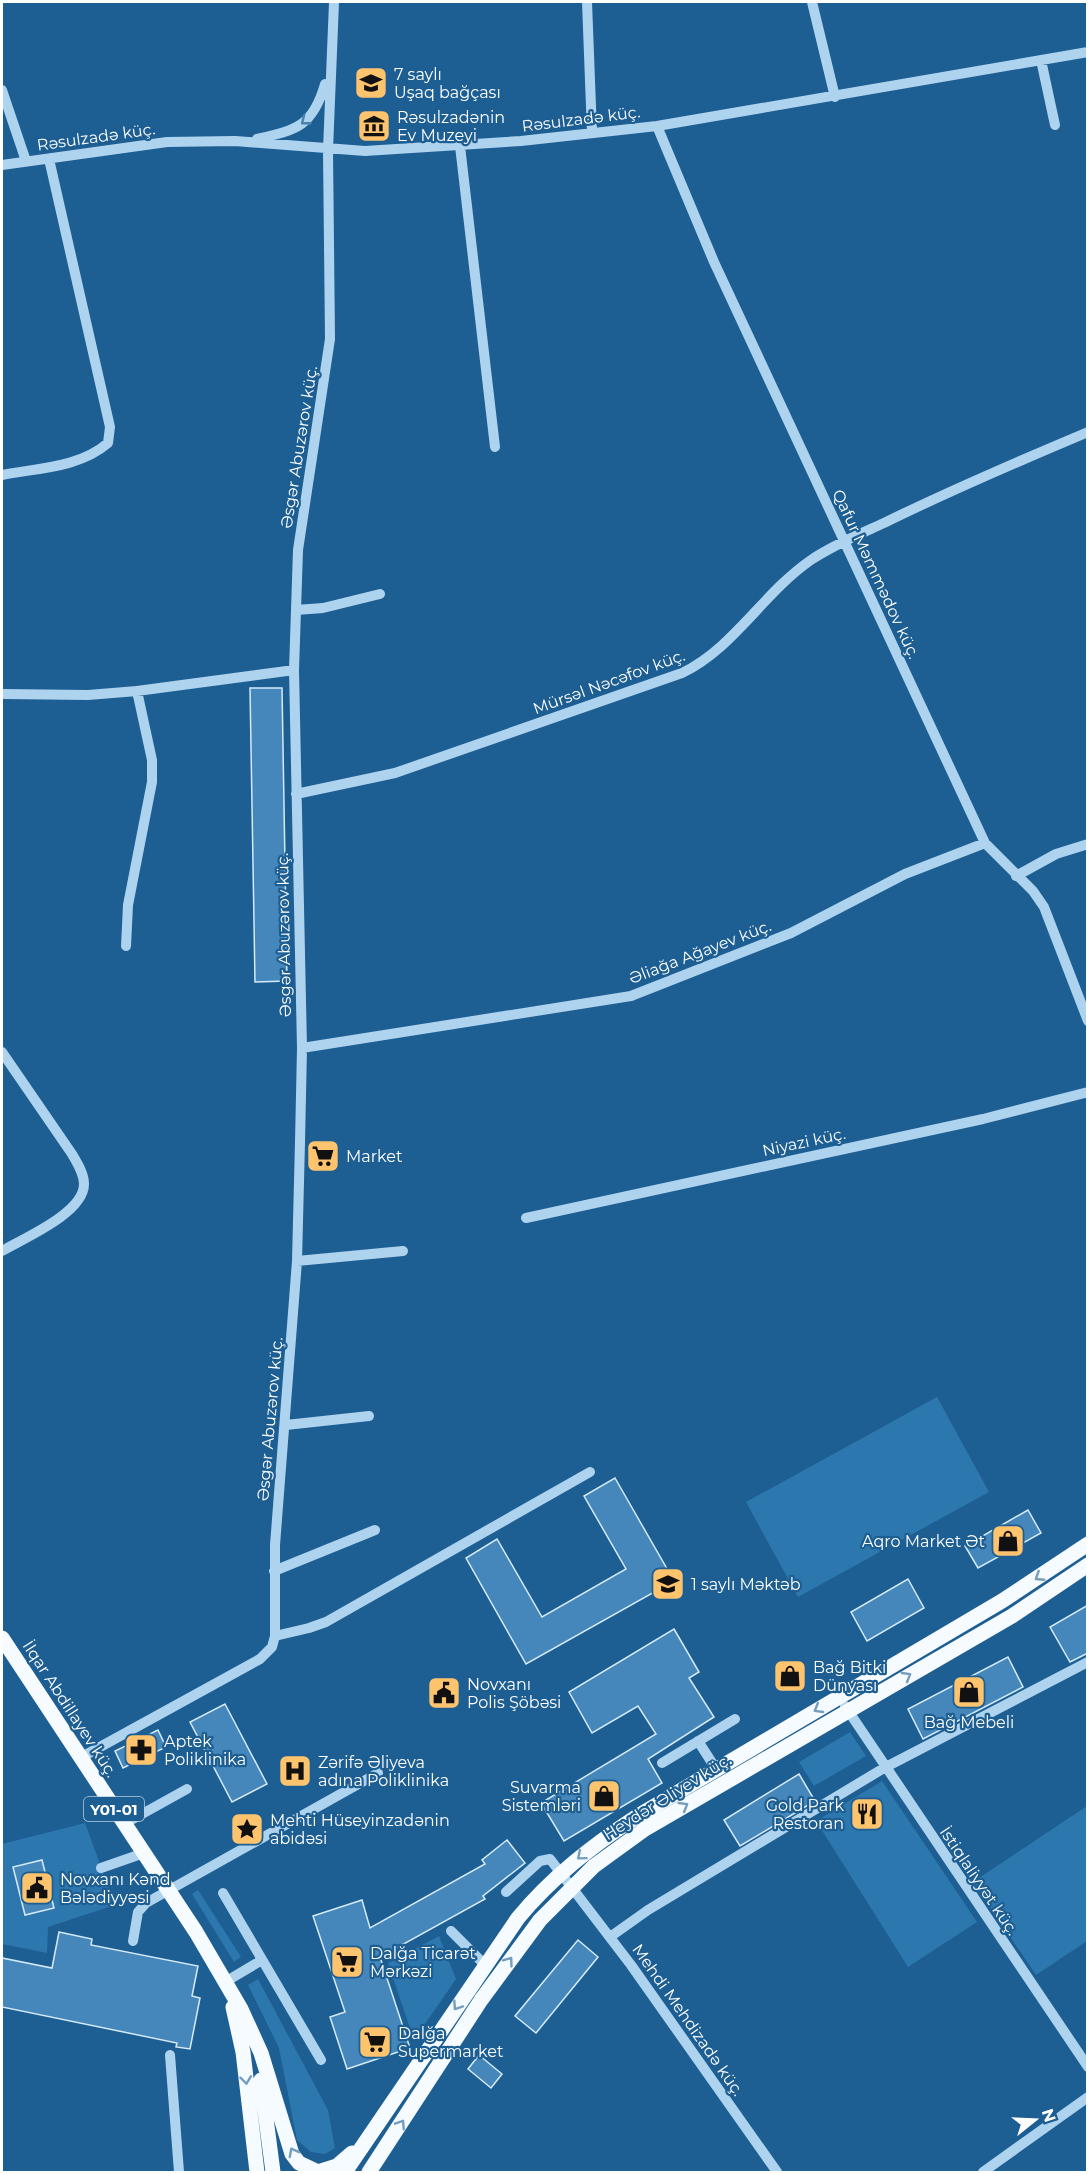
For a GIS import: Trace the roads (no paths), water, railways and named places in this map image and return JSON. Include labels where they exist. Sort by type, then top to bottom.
[{"type":"main road","name":"Heydər Əliyev küç.","points":[[370,2134],[529,1906],[561,1873],[607,1836],[716,1769],[1002,1601],[1088,1544]]},
{"type":"main road","name":"Heydər Əliyev küç.","points":[[369,2172],[488,1991],[535,1925],[594,1866],[645,1829],[1012,1616],[1088,1565]]},
{"type":"main road","name":"İlqar Abdillayev küç.","points":[[3,1642],[144,1853],[225,1982]]},
{"type":"main road","points":[[225,1982],[253,2032],[286,2140],[299,2163],[318,2172],[337,2166],[370,2134]]},
{"type":"main road","points":[[225,1982],[238,2027],[254,2135],[256,2172]]},
{"type":"main road","points":[[225,1982],[244,2023],[259,2073],[273,2172]]},
{"type":"main road","points":[[345,2172],[370,2134]]},
{"type":"main road","points":[[254,2135],[267,2172]]},
{"type":"street","name":"Əsgər Abuzərov küç.","points":[[275,1636],[274,1571],[297,1261],[302,1048],[294,670],[296,610],[302,511],[330,339],[328,150],[329,70],[334,2]]},
{"type":"street","points":[[587,2],[592,133]]},
{"type":"street","points":[[812,2],[835,97]]},
{"type":"street","name":"Rəsulzadə küç.","points":[[2,165],[167,142],[246,142],[365,152],[460,146],[592,133],[657,126],[835,97],[1088,52]]},
{"type":"street","points":[[1041,60],[1055,125]]},
{"type":"street","points":[[246,142],[288,132],[311,119],[319,106],[329,70]]},
{"type":"street","points":[[2,90],[26,161]]},
{"type":"street","name":"Qafur Məmmədov küç.","points":[[657,126],[714,262],[985,843],[1033,891],[1044,907],[1088,1021]]},
{"type":"street","points":[[460,146],[495,447]]},
{"type":"street","points":[[2,475],[75,462],[97,453],[108,443],[110,427],[49,159]]},
{"type":"street","name":"Mürsəl Nəcəfov küç.","points":[[296,794],[395,773],[682,674],[702,663],[721,648],[793,572],[844,542],[944,493],[1088,432]]},
{"type":"street","points":[[296,610],[323,608],[380,594]]},
{"type":"street","points":[[2,694],[88,694],[137,691],[294,670]]},
{"type":"street","points":[[126,946],[128,905],[152,782],[152,760],[137,691]]},
{"type":"street","name":"Əliağa Ağayev küç.","points":[[302,1048],[631,996],[791,933],[905,874],[985,843]]},
{"type":"street","points":[[1016,876],[1056,854],[1088,844]]},
{"type":"street","points":[[2,1052],[72,1154],[81,1170],[84,1185],[81,1197],[70,1210],[2,1251]]},
{"type":"street","name":"Niyazi küç.","points":[[526,1218],[983,1119],[1088,1092]]},
{"type":"street","points":[[297,1261],[403,1251]]},
{"type":"street","points":[[286,1425],[369,1416]]},
{"type":"street","points":[[80,1758],[260,1659],[272,1647],[275,1636],[309,1629],[326,1622],[590,1472]]},
{"type":"street","points":[[274,1571],[375,1530]]},
{"type":"street","points":[[610,1937],[648,1910],[884,1768],[1088,1662]]},
{"type":"street","name":"İstiqlaliyyət küç.","points":[[839,1696],[884,1768],[1088,2067]]},
{"type":"street","points":[[662,1763],[735,1719]]},
{"type":"street","points":[[698,1741],[716,1769]]},
{"type":"street","points":[[133,1941],[138,1912],[146,1904],[378,1773]]},
{"type":"street","points":[[124,1824],[187,1789]]},
{"type":"street","points":[[101,1868],[144,1853]]},
{"type":"street","points":[[506,1892],[545,1858],[550,1859],[561,1873]]},
{"type":"street","name":"Mehdi Mehdizadə küç.","points":[[561,1873],[610,1937],[777,2172]]},
{"type":"street","points":[[223,1893],[321,2060]]},
{"type":"street","points":[[451,1931],[486,1965]]},
{"type":"street","points":[[225,1982],[262,1960]]},
{"type":"street","points":[[170,2055],[179,2172]]},
{"type":"street","points":[[982,2172],[1088,2097]]},
{"type":"place","name":"7 saylı Uşaq bağçası","points":[[371,83]]},
{"type":"place","name":"Rəsulzadənin Ev Muzeyi","points":[[374,126]]},
{"type":"place","name":"Market","points":[[323,1156]]},
{"type":"place","name":"Aqro Market Ət","points":[[1008,1541]]},
{"type":"place","name":"1 saylı Məktəb","points":[[668,1584]]},
{"type":"place","name":"Bağ Bitki Dünyası","points":[[790,1676]]},
{"type":"place","name":"Bağ Mebeli","points":[[969,1692]]},
{"type":"place","name":"Novxanı Polis Şöbəsi","points":[[444,1693]]},
{"type":"place","name":"Aptek Poliklinika","points":[[141,1750]]},
{"type":"place","name":"Zərifə Əliyeva adına Poliklinika","points":[[295,1771]]},
{"type":"place","name":"Suvarma Sistemləri","points":[[604,1796]]},
{"type":"place","name":"Gold Park Restoran","points":[[867,1814]]},
{"type":"place","name":"Mehti Hüseyinzadənin abidəsi","points":[[247,1829]]},
{"type":"place","name":"Novxanı Kənd Bələdiyyəsi","points":[[37,1888]]},
{"type":"place","name":"Dalğa Ticarət Mərkəzi","points":[[347,1962]]},
{"type":"place","name":"Dalğa Supermarket","points":[[375,2042]]}]
